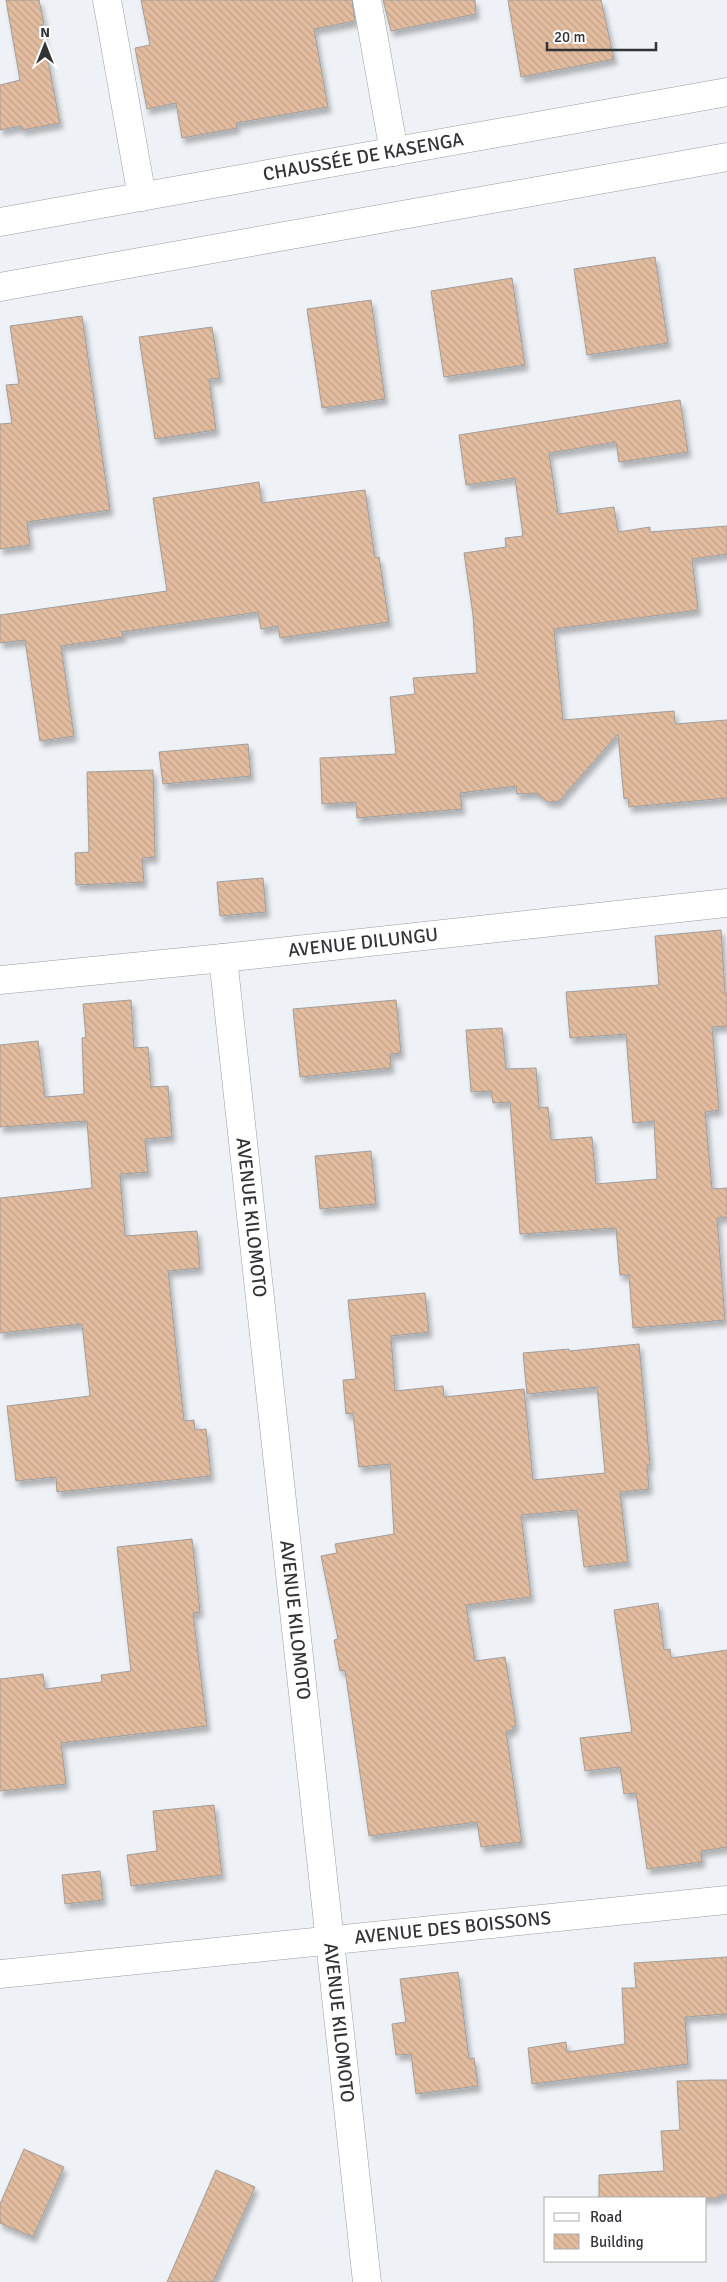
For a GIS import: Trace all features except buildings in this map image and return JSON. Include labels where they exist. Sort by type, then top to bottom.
[{"type":"street","points":[[107,0],[142,197]]},
{"type":"street","points":[[367,0],[394,152]]},
{"type":"street","name":"CHAUSSÉE DE KASENGA","points":[[0,222],[727,92]]},
{"type":"street","points":[[0,287],[727,157]]},
{"type":"street","name":"AVENUE DILUNGU","points":[[0,980],[223,958],[727,903]]},
{"type":"street","name":"AVENUE KILOMOTO","points":[[223,958],[367,2282]]},
{"type":"street","name":"AVENUE DES BOISSONS","points":[[0,1974],[727,1900]]}]
